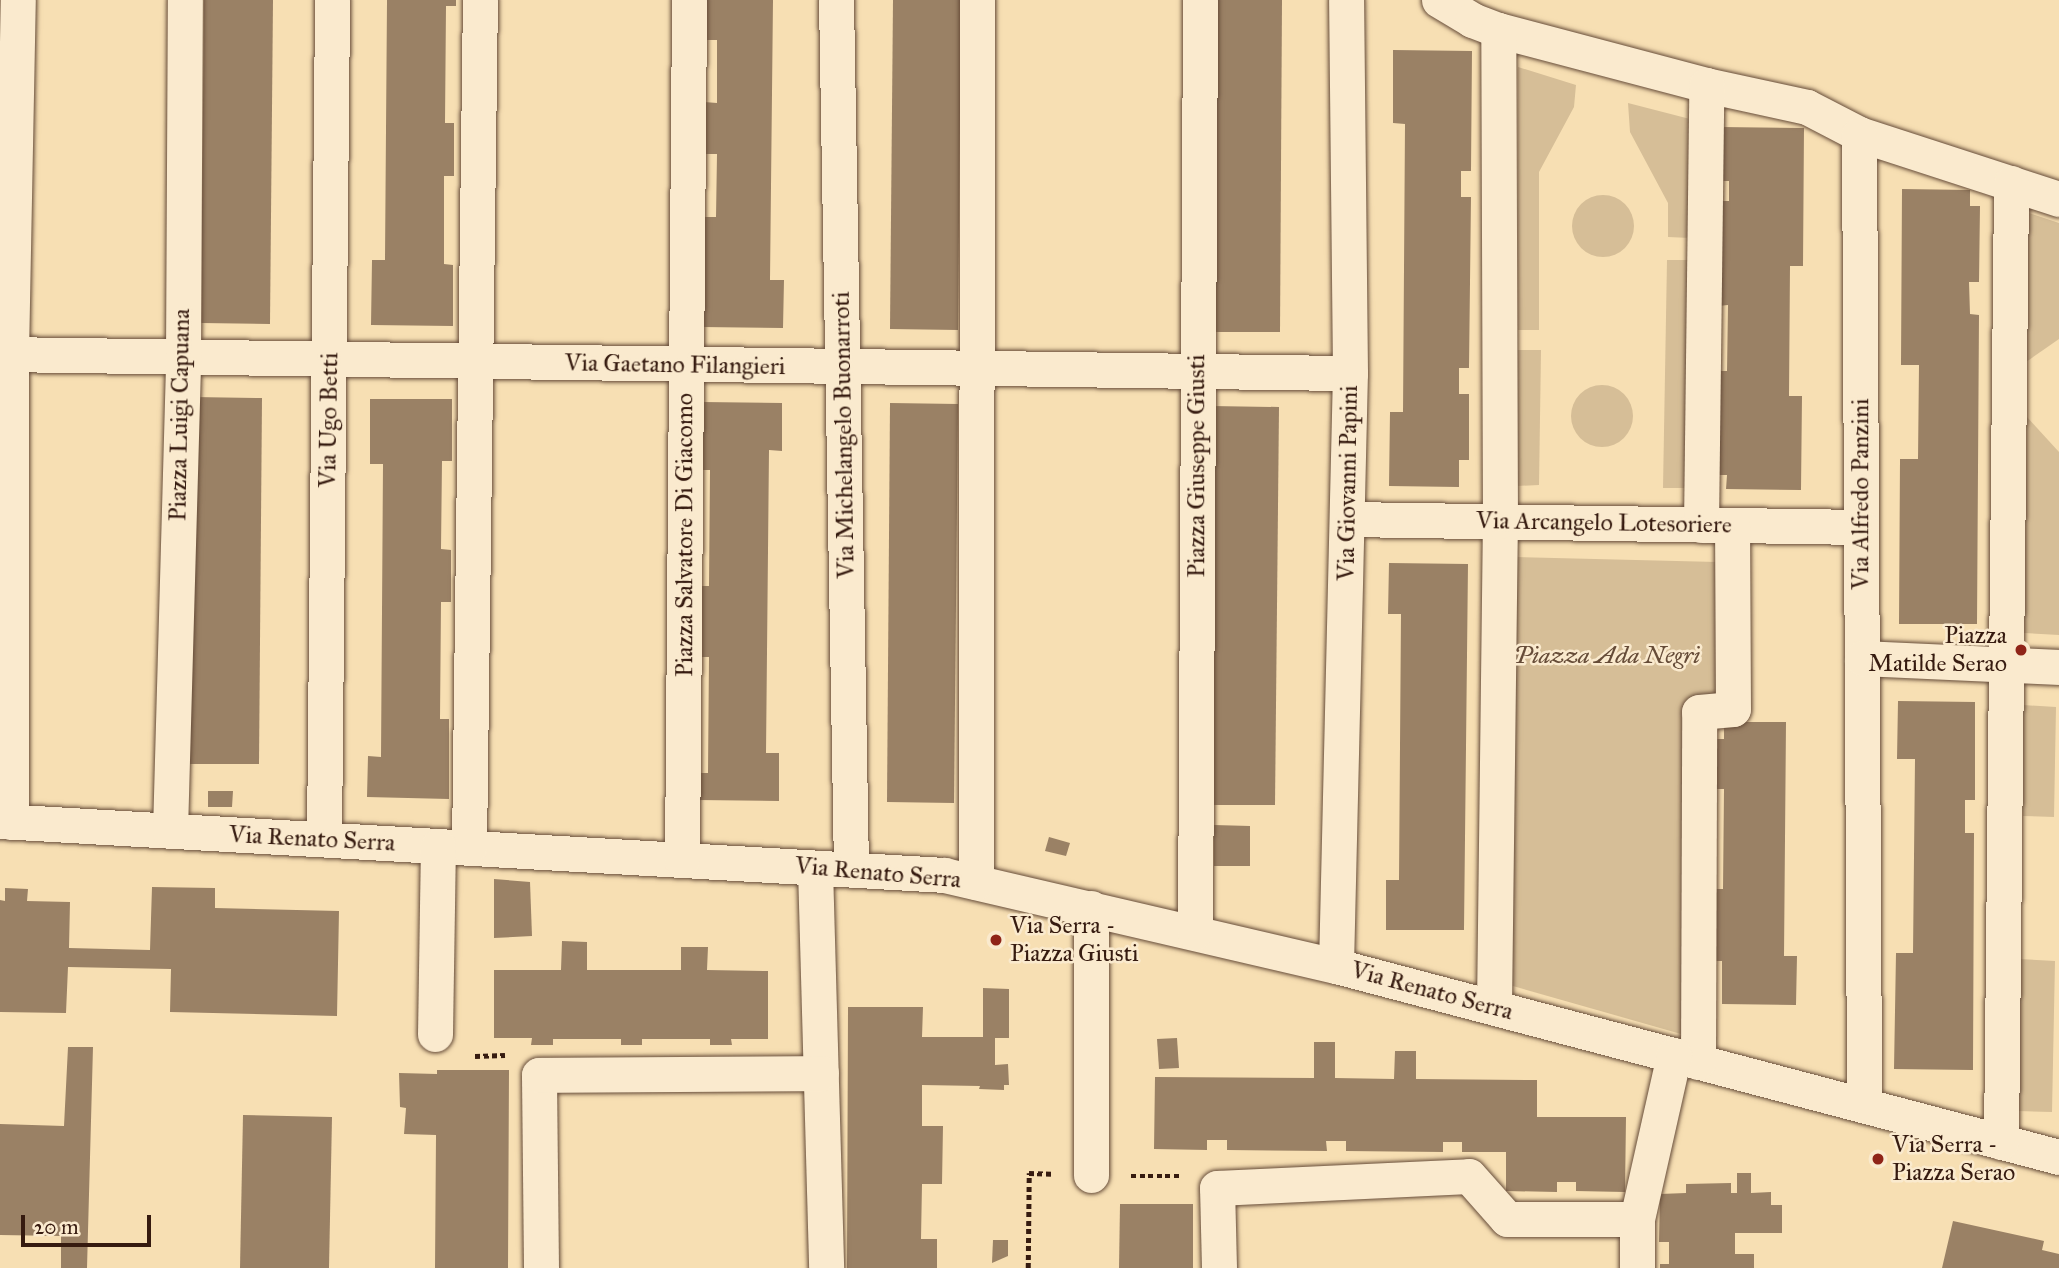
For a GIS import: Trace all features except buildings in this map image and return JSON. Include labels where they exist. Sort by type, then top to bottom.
[{"type":"street","points":[[5,822],[6,354],[18,0]]},
{"type":"street","name":"Piazza Luigi Capuana","points":[[170,831],[183,357],[185,0]]},
{"type":"street","name":"Via Ugo Betti","points":[[324,839],[332,0]]},
{"type":"street","points":[[435,1034],[453,847],[477,362],[480,0]]},
{"type":"street","name":"Piazza Salvatore Di Giacomo","points":[[682,860],[688,0]]},
{"type":"street","name":"Via Michelangelo Buonarroti","points":[[836,0],[851,869]]},
{"type":"street","points":[[976,882],[977,0]]},
{"type":"street","name":"Piazza Giuseppe Giusti","points":[[1195,932],[1200,0]]},
{"type":"street","name":"Via Giovanni Papini","points":[[1336,965],[1350,373],[1346,0]]},
{"type":"street","points":[[1439,0],[1472,20],[1498,30],[1706,85],[1807,107],[1858,134],[2059,199]]},
{"type":"street","points":[[1494,1007],[1500,521],[1498,30]]},
{"type":"street","points":[[1637,1268],[1637,1219],[1686,1058],[1699,712],[1734,709],[1717,525],[1706,85]]},
{"type":"street","name":"Via Alfredo Panzini","points":[[1858,134],[1864,1105]]},
{"type":"street","points":[[2000,1142],[2011,183]]},
{"type":"street","name":"Via Gaetano Filangieri","points":[[6,354],[842,368],[1350,373]]},
{"type":"street","name":"Via Arcangelo Lotesoriere","points":[[1347,519],[1861,527]]},
{"type":"street","points":[[1862,658],[2059,667]]},
{"type":"street","name":"Via Renato Serra","points":[[5,822],[944,875],[1336,965],[2059,1157]]},
{"type":"street","points":[[815,867],[826,1268]]},
{"type":"street","points":[[1091,908],[1091,1175]]},
{"type":"street","points":[[541,1268],[539,1075],[821,1073]]},
{"type":"street","points":[[1219,1268],[1217,1188],[1469,1176],[1507,1219],[1637,1219]]},
{"type":"path","points":[[1028,1268],[1029,1173],[1200,1176],[1217,1188]]},
{"type":"green space","points":[[1518,67],[1576,85],[1574,107],[1539,172],[1539,330],[1518,330]]},
{"type":"green space","points":[[1628,103],[1690,119],[1690,238],[1668,237],[1668,203],[1630,132]]},
{"type":"green space","points":[[1603,195],[1625,204],[1634,226],[1625,248],[1603,257],[1581,248],[1572,226],[1581,204]]},
{"type":"green space","points":[[2026,212],[2059,223],[2059,339],[2026,362]]},
{"type":"green space","points":[[1667,260],[1690,260],[1688,488],[1663,488]]},
{"type":"green space","points":[[1517,350],[1541,350],[1539,485],[1516,486]]},
{"type":"green space","points":[[1602,385],[1624,394],[1633,416],[1624,438],[1602,447],[1580,438],[1571,416],[1580,394]]},
{"type":"green space","points":[[2027,417],[2059,452],[2059,635],[2024,633]]},
{"type":"green space","name":"Piazza Ada Negri","points":[[1512,557],[1717,562],[1717,702],[1688,1036],[1506,984]]},
{"type":"green space","points":[[2023,705],[2056,707],[2054,817],[2023,816]]},
{"type":"green space","points":[[2019,959],[2055,961],[2052,1112],[2017,1111]]},
{"type":"place","name":"Piazza Matilde Serao","points":[[2021,650]]},
{"type":"place","name":"Via Serra - Piazza Giusti","points":[[996,940]]},
{"type":"place","name":"Via Serra - Piazza Serao","points":[[1878,1159]]}]
